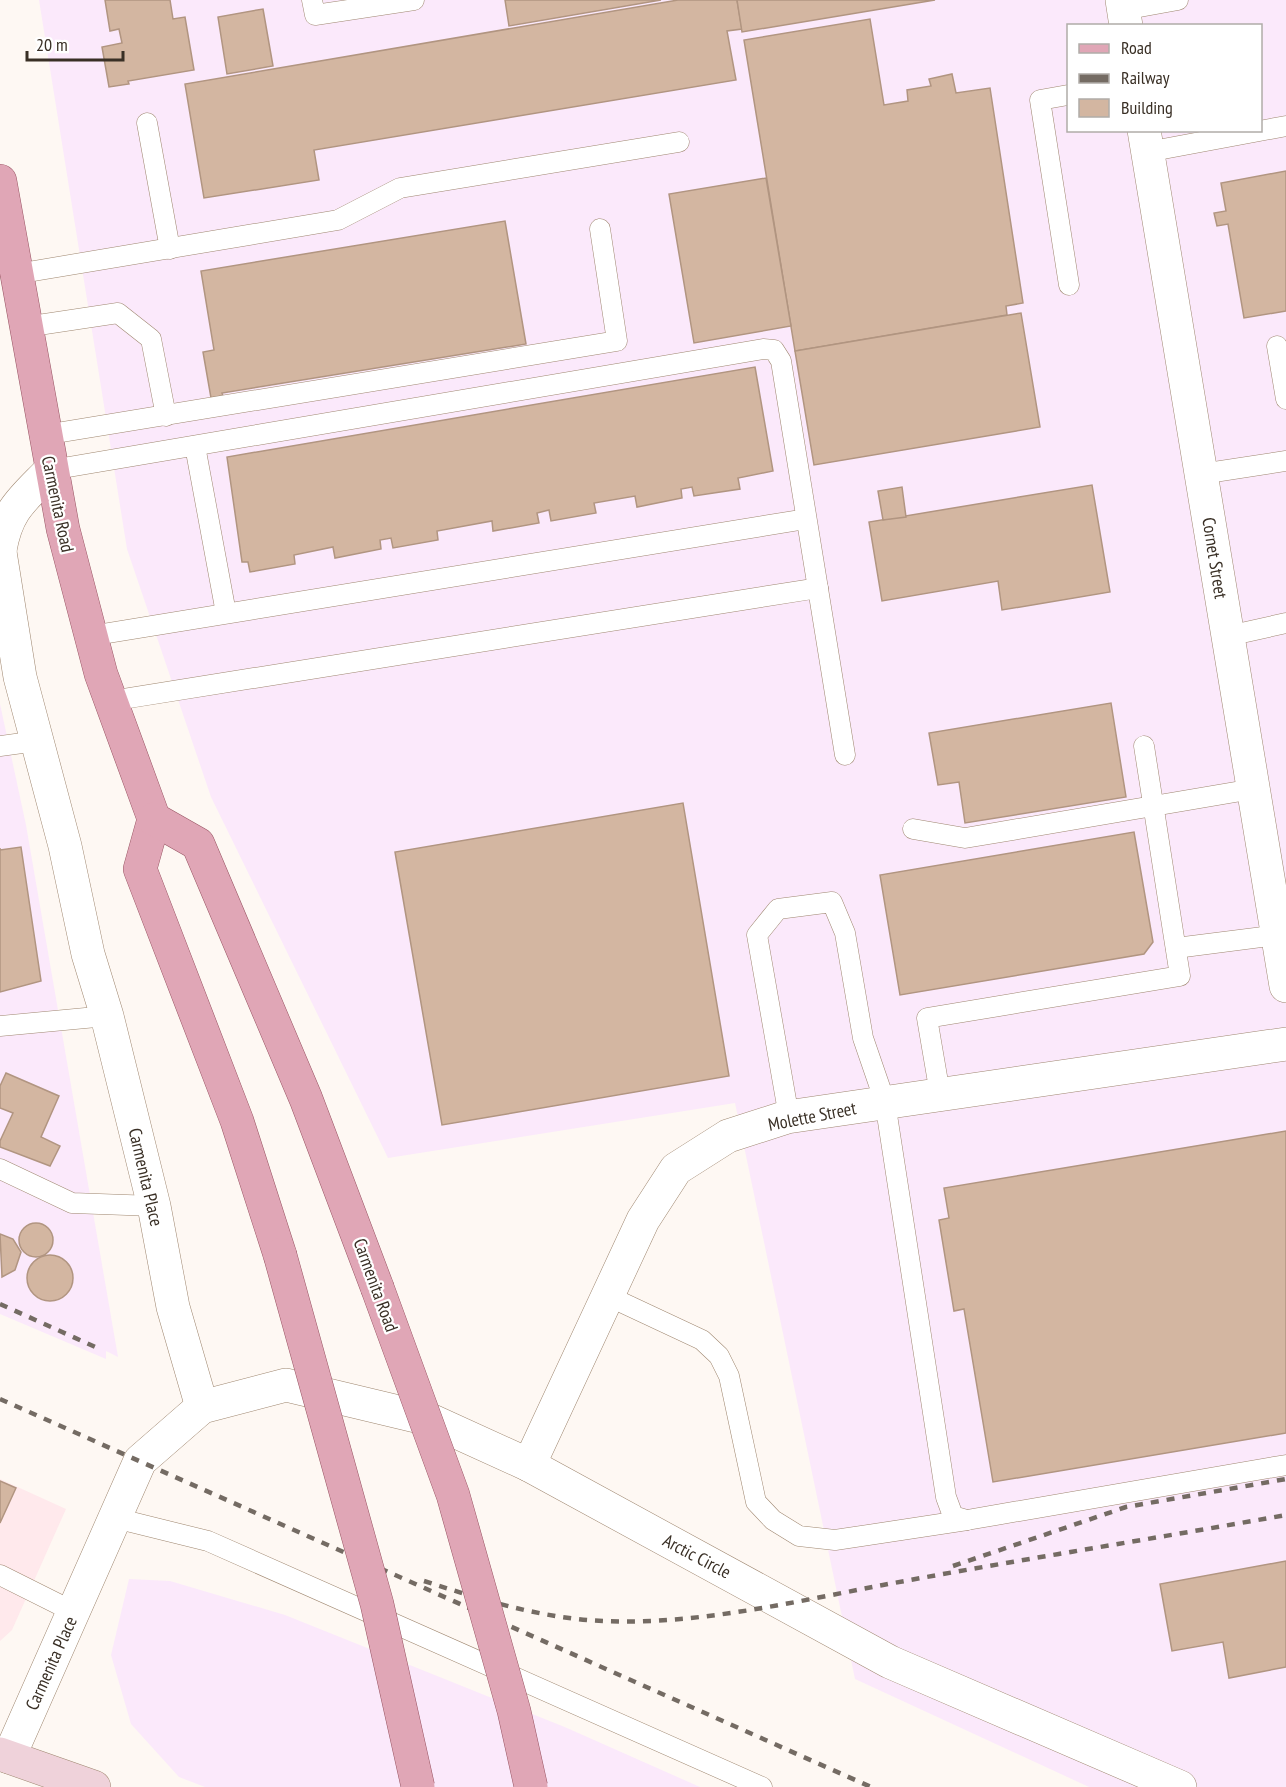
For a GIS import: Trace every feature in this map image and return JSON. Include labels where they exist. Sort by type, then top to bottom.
[{"type":"main road","name":"Carmenita Road","points":[[0,181],[51,470],[90,636],[110,700],[154,819],[198,844],[306,1100],[453,1494],[514,1711],[531,1787]]},
{"type":"main road","points":[[154,819],[140,869],[237,1121],[280,1255],[377,1604],[418,1787]]},
{"type":"street","name":"Cornet Street","points":[[1145,141],[1253,789],[1281,942],[1286,986]]},
{"type":"street","name":"Carmenita Place","points":[[5,1756],[74,1612],[140,1461],[202,1407],[173,1307],[154,1206],[107,1016],[88,954],[65,846],[20,677],[0,551],[4,527],[9,515],[51,470]]},
{"type":"street","name":"Molette Street","points":[[529,1465],[643,1220],[676,1169],[728,1136],[789,1117],[1286,1044]]},
{"type":"street","name":"Arctic Circle","points":[[202,1407],[286,1385],[428,1419],[529,1465],[890,1662],[1180,1787]]},
{"type":"street","points":[[5,1756],[94,1787]]},
{"type":"lane","points":[[312,0],[315,15],[414,0]]},
{"type":"lane","points":[[1124,12],[1178,0]]},
{"type":"lane","points":[[1067,95],[1040,100],[1070,285]]},
{"type":"lane","points":[[147,123],[170,249]]},
{"type":"lane","points":[[1262,129],[1286,126]]},
{"type":"lane","points":[[1145,141],[1230,132]]},
{"type":"lane","points":[[16,274],[338,220],[400,188],[679,142]]},
{"type":"lane","points":[[44,435],[617,341],[600,229]]},
{"type":"lane","points":[[25,327],[118,313],[151,339],[166,416]]},
{"type":"lane","points":[[1277,346],[1286,399]]},
{"type":"lane","points":[[51,470],[771,349],[776,351],[781,360],[845,755]]},
{"type":"lane","points":[[195,446],[226,613]]},
{"type":"lane","points":[[1201,474],[1286,461]]},
{"type":"lane","points":[[90,636],[806,519]]},
{"type":"lane","points":[[110,700],[818,588]]},
{"type":"lane","points":[[1228,636],[1286,623]]},
{"type":"lane","points":[[0,746],[37,741]]},
{"type":"lane","points":[[940,1094],[927,1018],[1180,976],[1144,746]]},
{"type":"lane","points":[[913,829],[965,837],[1253,789]]},
{"type":"lane","points":[[789,1117],[758,935],[778,909],[832,902],[845,933],[860,1023],[885,1102],[946,1497],[953,1516],[967,1520]]},
{"type":"lane","points":[[1176,948],[1281,942]]},
{"type":"lane","points":[[0,1026],[107,1016]]},
{"type":"lane","points":[[0,1169],[72,1203],[154,1206]]},
{"type":"lane","points":[[608,1296],[702,1340],[719,1356],[729,1376],[756,1502],[773,1520],[799,1536],[835,1540],[967,1520],[1286,1465]]},
{"type":"lane","points":[[115,1518],[216,1545],[762,1787]]},
{"type":"lane","points":[[0,1575],[74,1612]]},
{"type":"shaded area","points":[[39,0],[1286,0],[1286,1787],[1089,1787],[855,1679],[735,1103],[388,1158],[211,797],[127,549]]},
{"type":"shaded area","points":[[0,704],[26,825],[118,1357],[106,1351],[106,1359],[0,1314]]},
{"type":"shaded area","points":[[0,1479],[66,1509],[12,1630],[0,1641]]},
{"type":"shaded area","points":[[129,1579],[170,1581],[285,1615],[567,1728],[700,1787],[205,1787],[179,1777],[131,1724],[111,1655]]},
{"type":"building","points":[[105,0],[170,0],[173,19],[185,17],[194,70],[128,81],[129,84],[109,87],[102,47],[122,43],[119,29],[110,31]]},
{"type":"building","points":[[505,0],[661,0],[509,26]]},
{"type":"building","points":[[678,0],[737,0],[742,29],[727,31],[736,80],[314,150],[319,180],[204,198],[185,84]]},
{"type":"building","points":[[737,0],[935,0],[742,32]]},
{"type":"building","points":[[263,9],[273,66],[227,74],[218,17]]},
{"type":"building","points":[[870,19],[884,105],[908,101],[907,90],[931,86],[929,79],[952,74],[956,93],[990,88],[1023,303],[1006,306],[1007,315],[795,351],[744,40]]},
{"type":"building","points":[[1286,171],[1286,311],[1244,318],[1228,224],[1217,226],[1214,213],[1226,211],[1221,183]]},
{"type":"building","points":[[766,178],[791,326],[694,343],[669,194]]},
{"type":"building","points":[[505,221],[526,344],[222,393],[223,396],[211,398],[203,352],[214,350],[201,271]]},
{"type":"building","points":[[1021,313],[1040,427],[814,465],[795,351]]},
{"type":"building","points":[[755,367],[773,471],[738,478],[740,489],[694,496],[692,487],[681,489],[682,498],[637,507],[635,496],[594,503],[596,513],[551,521],[549,510],[537,513],[539,523],[493,531],[492,521],[437,531],[438,540],[393,548],[391,538],[380,540],[381,549],[335,558],[333,547],[294,555],[295,564],[250,572],[248,562],[242,562],[227,457]]},
{"type":"building","points":[[1092,485],[1110,592],[1002,610],[998,581],[882,601],[869,522]]},
{"type":"building","points":[[902,487],[906,517],[883,520],[878,491]]},
{"type":"building","points":[[1111,703],[1126,797],[965,823],[959,782],[938,785],[929,733]]},
{"type":"building","points":[[683,803],[729,1076],[442,1125],[395,852]]},
{"type":"building","points":[[1134,832],[1153,942],[1144,954],[900,995],[880,875]]},
{"type":"building","points":[[21,847],[41,981],[0,992],[0,850]]},
{"type":"building","points":[[6,1073],[59,1096],[41,1137],[60,1146],[50,1166],[0,1147],[0,1141],[13,1113],[0,1108],[0,1086]]},
{"type":"building","points":[[1286,1131],[1286,1433],[993,1482],[964,1309],[954,1311],[939,1220],[949,1218],[944,1188]]},
{"type":"building","points":[[36,1223],[48,1228],[53,1240],[48,1252],[36,1257],[24,1252],[19,1240],[24,1228]]},
{"type":"building","points":[[0,1234],[13,1239],[21,1252],[15,1270],[2,1277]]},
{"type":"building","points":[[50,1255],[66,1262],[73,1278],[66,1294],[50,1301],[34,1294],[27,1278],[34,1262]]},
{"type":"building","points":[[0,1481],[16,1488],[0,1523]]},
{"type":"building","points":[[1286,1561],[1286,1667],[1229,1678],[1223,1642],[1172,1651],[1160,1584]]},
{"type":"railway","points":[[0,1304],[102,1350]]},
{"type":"railway","points":[[0,1399],[871,1787]]},
{"type":"railway","points":[[953,1566],[1126,1507],[1286,1479]]},
{"type":"railway","points":[[424,1581],[524,1610],[566,1618],[624,1622],[661,1620],[773,1606],[1286,1515]]}]
